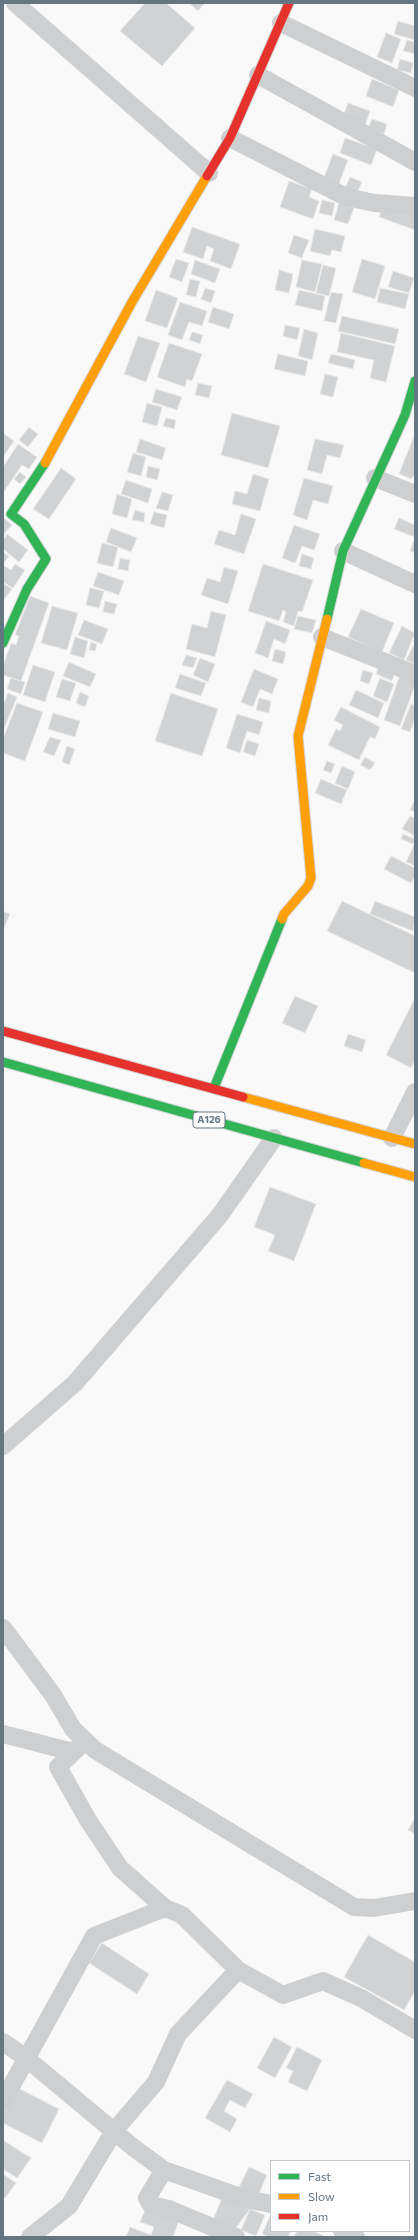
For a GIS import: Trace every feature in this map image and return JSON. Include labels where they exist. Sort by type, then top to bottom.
[{"type":"main road","points":[[3,643],[27,589],[46,559],[24,524],[7,510],[50,456],[132,302],[230,138],[289,3]]},
{"type":"main road","points":[[214,1088],[284,914],[308,886],[311,878],[298,736],[343,551],[375,478],[410,417],[415,382]]},
{"type":"main road","points":[[3,1031],[415,1144]]},
{"type":"main road","name":"A126","points":[[3,1062],[415,1177]]},
{"type":"street","points":[[15,3],[209,173]]},
{"type":"street","points":[[280,23],[415,88]]},
{"type":"street","points":[[258,75],[415,162]]},
{"type":"street","points":[[230,138],[346,197],[375,203],[415,206]]},
{"type":"street","points":[[375,478],[415,494]]},
{"type":"street","points":[[343,551],[415,584]]},
{"type":"street","points":[[322,637],[415,674]]},
{"type":"street","points":[[392,1138],[415,1092]]},
{"type":"street","points":[[3,1446],[75,1383],[220,1215],[274,1138]]},
{"type":"street","points":[[3,1628],[53,1695],[73,1729],[79,1746]]},
{"type":"street","points":[[3,1734],[95,1750],[354,1907],[374,1908],[415,1901]]},
{"type":"street","points":[[79,1746],[58,1767],[88,1820],[120,1868],[165,1908],[182,1915],[238,1970],[283,1995],[323,1981],[361,1998],[415,2030]]},
{"type":"street","points":[[3,2101],[94,1936],[165,1908]]},
{"type":"street","points":[[30,2237],[69,2206],[114,2131],[156,2082],[178,2034],[238,1970]]},
{"type":"street","points":[[3,2042],[26,2058],[114,2131],[164,2170],[246,2199],[270,2204]]},
{"type":"street","points":[[164,2170],[146,2198],[151,2205],[169,2209],[236,2237]]},
{"type":"street","points":[[344,2232],[356,2237]]},
{"type":"building","points":[[145,3],[166,3],[195,28],[162,66],[120,31]]},
{"type":"building","points":[[189,3],[205,3],[198,11]]},
{"type":"building","points":[[398,21],[415,26],[415,40],[394,34]]},
{"type":"building","points":[[386,33],[401,39],[392,63],[377,57]]},
{"type":"building","points":[[407,40],[415,42],[415,54],[403,51]]},
{"type":"building","points":[[400,59],[413,63],[411,73],[397,70]]},
{"type":"building","points":[[372,79],[399,90],[393,107],[366,96]]},
{"type":"building","points":[[348,103],[370,111],[362,135],[339,127]]},
{"type":"building","points":[[372,119],[387,124],[384,134],[368,128]]},
{"type":"building","points":[[345,138],[377,149],[371,165],[340,153]]},
{"type":"building","points":[[333,154],[348,160],[338,186],[323,180]]},
{"type":"building","points":[[350,177],[362,182],[357,193],[345,188]]},
{"type":"building","points":[[289,181],[312,189],[309,197],[319,201],[313,219],[280,207]]},
{"type":"building","points":[[387,196],[415,206],[415,230],[379,217]]},
{"type":"building","points":[[322,200],[335,203],[332,216],[319,213]]},
{"type":"building","points":[[339,203],[354,208],[348,224],[334,220]]},
{"type":"building","points":[[192,227],[240,244],[231,269],[210,261],[214,249],[207,246],[203,259],[183,252]]},
{"type":"building","points":[[315,229],[345,236],[341,252],[332,250],[330,256],[310,251]]},
{"type":"building","points":[[294,235],[309,240],[302,258],[288,253]]},
{"type":"building","points":[[176,259],[189,263],[182,282],[169,277]]},
{"type":"building","points":[[362,259],[385,266],[375,299],[352,292]]},
{"type":"building","points":[[195,260],[220,269],[215,283],[191,274]]},
{"type":"building","points":[[302,260],[322,264],[315,292],[296,287]]},
{"type":"building","points":[[323,265],[336,268],[329,296],[316,293]]},
{"type":"building","points":[[279,270],[293,274],[289,293],[275,290]]},
{"type":"building","points":[[393,271],[414,278],[409,293],[388,287]]},
{"type":"building","points":[[190,279],[200,281],[196,297],[186,295]]},
{"type":"building","points":[[205,288],[215,291],[211,303],[201,299]]},
{"type":"building","points":[[380,288],[409,294],[405,309],[377,302]]},
{"type":"building","points":[[156,290],[178,298],[167,328],[145,321]]},
{"type":"building","points":[[299,290],[325,296],[322,311],[295,305]]},
{"type":"building","points":[[331,292],[343,294],[336,323],[324,321]]},
{"type":"building","points":[[180,302],[207,311],[202,326],[189,322],[182,340],[168,335]]},
{"type":"building","points":[[213,307],[234,314],[229,329],[208,322]]},
{"type":"building","points":[[342,316],[399,329],[395,344],[338,331]]},
{"type":"building","points":[[285,325],[300,328],[297,340],[283,336]]},
{"type":"building","points":[[304,329],[318,333],[312,360],[298,356]]},
{"type":"building","points":[[192,332],[203,335],[200,344],[189,340]]},
{"type":"building","points":[[341,333],[395,346],[386,382],[370,378],[374,360],[337,352]]},
{"type":"building","points":[[138,336],[160,343],[146,382],[124,374]]},
{"type":"building","points":[[169,343],[202,354],[192,381],[187,379],[185,387],[157,377]]},
{"type":"building","points":[[278,354],[308,361],[305,376],[274,369]]},
{"type":"building","points":[[331,354],[355,360],[353,369],[328,363]]},
{"type":"building","points":[[325,374],[338,377],[333,397],[320,394]]},
{"type":"building","points":[[198,383],[212,386],[209,398],[195,395]]},
{"type":"building","points":[[156,389],[182,397],[177,410],[152,402]]},
{"type":"building","points":[[147,403],[162,407],[157,426],[142,422]]},
{"type":"building","points":[[232,413],[280,426],[268,468],[221,455]]},
{"type":"building","points":[[166,418],[176,420],[174,429],[163,426]]},
{"type":"building","points":[[29,427],[38,434],[28,447],[19,440]]},
{"type":"building","points":[[3,433],[14,441],[3,457]]},
{"type":"building","points":[[414,436],[415,473],[412,479],[399,474]]},
{"type":"building","points":[[140,439],[166,448],[162,460],[136,452]]},
{"type":"building","points":[[315,439],[344,445],[340,458],[327,455],[322,474],[307,470]]},
{"type":"building","points":[[18,444],[37,457],[29,469],[22,465],[3,493],[3,467]]},
{"type":"building","points":[[133,453],[146,457],[141,476],[127,472]]},
{"type":"building","points":[[148,466],[160,469],[157,480],[146,477]]},
{"type":"building","points":[[61,468],[76,479],[49,519],[33,509]]},
{"type":"building","points":[[20,472],[26,477],[20,484],[14,479]]},
{"type":"building","points":[[253,474],[269,479],[260,511],[232,504],[235,491],[247,494]]},
{"type":"building","points":[[304,478],[333,486],[328,504],[313,500],[307,520],[293,515]]},
{"type":"building","points":[[126,480],[152,489],[148,503],[121,494]]},
{"type":"building","points":[[162,492],[173,495],[168,511],[156,508]]},
{"type":"building","points":[[117,494],[132,499],[127,518],[112,514]]},
{"type":"building","points":[[135,510],[145,513],[144,522],[132,520]]},
{"type":"building","points":[[154,512],[167,515],[164,528],[150,524]]},
{"type":"building","points":[[241,514],[256,519],[244,554],[214,544],[219,530],[235,535]]},
{"type":"building","points":[[3,517],[12,525],[3,535]]},
{"type":"building","points":[[399,518],[415,525],[415,537],[394,529]]},
{"type":"building","points":[[294,525],[320,534],[314,550],[302,546],[295,563],[282,558]]},
{"type":"building","points":[[111,528],[137,538],[131,552],[106,542]]},
{"type":"building","points":[[7,534],[28,550],[19,562],[3,549],[3,540]]},
{"type":"building","points":[[415,537],[415,553],[410,551]]},
{"type":"building","points":[[102,543],[118,547],[113,567],[97,563]]},
{"type":"building","points":[[3,552],[9,556],[3,564]]},
{"type":"building","points":[[302,554],[314,558],[311,569],[299,566]]},
{"type":"building","points":[[120,558],[130,560],[128,571],[118,569]]},
{"type":"building","points":[[15,564],[25,570],[13,588],[3,582],[3,565],[11,570]]},
{"type":"building","points":[[263,564],[313,580],[302,612],[298,611],[294,626],[283,622],[286,612],[283,610],[279,621],[248,611]]},
{"type":"building","points":[[224,567],[238,571],[228,604],[201,595],[207,578],[220,582]]},
{"type":"building","points":[[98,572],[124,581],[119,595],[93,586]]},
{"type":"building","points":[[3,583],[12,589],[3,601]]},
{"type":"building","points":[[90,588],[104,591],[99,608],[86,605]]},
{"type":"building","points":[[30,596],[49,603],[21,681],[3,675],[3,666],[11,643],[16,645],[19,636],[15,635]]},
{"type":"building","points":[[105,601],[117,604],[114,614],[103,612]]},
{"type":"building","points":[[52,606],[78,613],[67,650],[41,643]]},
{"type":"building","points":[[361,609],[394,623],[382,652],[348,637]]},
{"type":"building","points":[[211,611],[226,615],[215,657],[186,649],[192,624],[207,628]]},
{"type":"building","points":[[298,616],[316,620],[312,633],[294,629]]},
{"type":"building","points":[[84,620],[108,629],[102,644],[78,635]]},
{"type":"building","points":[[266,621],[290,630],[285,644],[274,639],[268,658],[255,653]]},
{"type":"building","points":[[402,626],[415,633],[404,660],[389,653]]},
{"type":"building","points":[[75,637],[88,641],[84,658],[70,654]]},
{"type":"building","points":[[91,642],[97,644],[95,651],[89,650]]},
{"type":"building","points":[[413,646],[415,647],[415,664],[406,660]]},
{"type":"building","points":[[275,649],[286,652],[283,664],[272,661]]},
{"type":"building","points":[[186,655],[197,658],[193,668],[182,665]]},
{"type":"building","points":[[200,658],[215,664],[208,682],[193,675]]},
{"type":"building","points":[[69,662],[96,674],[90,687],[63,676]]},
{"type":"building","points":[[380,663],[396,669],[392,681],[376,674]]},
{"type":"building","points":[[33,665],[55,672],[45,702],[23,695]]},
{"type":"building","points":[[254,669],[278,679],[272,694],[260,689],[253,707],[241,702]]},
{"type":"building","points":[[363,670],[373,673],[369,684],[360,681]]},
{"type":"building","points":[[401,672],[415,677],[415,685],[400,726],[384,720]]},
{"type":"building","points":[[180,674],[206,683],[201,696],[175,688]]},
{"type":"building","points":[[11,678],[25,682],[21,694],[7,689]]},
{"type":"building","points":[[380,678],[394,684],[387,702],[373,696]]},
{"type":"building","points":[[62,679],[76,683],[70,701],[56,697]]},
{"type":"building","points":[[356,690],[384,703],[378,718],[349,705]]},
{"type":"building","points":[[80,692],[89,696],[85,707],[76,703]]},
{"type":"building","points":[[8,693],[17,697],[3,731],[3,705]]},
{"type":"building","points":[[171,693],[218,709],[202,756],[155,741]]},
{"type":"building","points":[[259,698],[271,701],[269,713],[256,710]]},
{"type":"building","points":[[17,703],[43,712],[25,761],[3,753],[3,739]]},
{"type":"building","points":[[411,704],[415,706],[415,718],[410,732],[401,729]]},
{"type":"building","points":[[341,707],[380,727],[375,739],[370,737],[359,760],[328,745],[336,729],[340,731],[343,725],[334,720]]},
{"type":"building","points":[[53,713],[80,721],[75,737],[48,729]]},
{"type":"building","points":[[237,714],[263,722],[259,735],[247,731],[240,753],[226,748]]},
{"type":"building","points":[[50,737],[61,740],[54,756],[43,752]]},
{"type":"building","points":[[247,740],[259,744],[255,756],[243,752]]},
{"type":"building","points":[[67,746],[75,749],[69,765],[62,762]]},
{"type":"building","points":[[365,757],[375,763],[370,770],[360,765]]},
{"type":"building","points":[[327,761],[335,764],[331,773],[323,770]]},
{"type":"building","points":[[342,766],[355,772],[348,789],[335,783]]},
{"type":"building","points":[[321,779],[347,790],[341,804],[315,793]]},
{"type":"building","points":[[415,799],[415,812],[410,810]]},
{"type":"building","points":[[410,816],[415,818],[415,836],[402,829]]},
{"type":"building","points":[[403,834],[415,839],[413,844],[401,839]]},
{"type":"building","points":[[414,845],[415,846],[415,866],[406,862]]},
{"type":"building","points":[[391,856],[415,868],[415,876],[411,883],[384,869]]},
{"type":"building","points":[[342,901],[415,936],[415,973],[327,931]]},
{"type":"building","points":[[375,901],[415,917],[413,931],[370,914]]},
{"type":"building","points":[[3,911],[10,914],[3,930]]},
{"type":"building","points":[[295,996],[318,1006],[305,1033],[282,1023]]},
{"type":"building","points":[[415,998],[415,1060],[411,1068],[386,1055]]},
{"type":"building","points":[[348,1034],[366,1040],[362,1052],[344,1046]]},
{"type":"building","points":[[270,1187],[316,1204],[294,1261],[268,1251],[275,1235],[254,1227]]},
{"type":"building","points":[[415,1818],[415,1834],[408,1830]]},
{"type":"building","points":[[368,1935],[415,1962],[415,1991],[404,2010],[344,1977]]},
{"type":"building","points":[[102,1943],[149,1974],[137,1994],[89,1963]]},
{"type":"building","points":[[274,2037],[292,2047],[275,2078],[257,2068]]},
{"type":"building","points":[[297,2047],[322,2060],[307,2091],[288,2082],[293,2071],[286,2068]]},
{"type":"building","points":[[227,2080],[253,2094],[245,2108],[230,2100],[224,2111],[237,2119],[230,2132],[205,2118]]},
{"type":"building","points":[[16,2087],[59,2109],[42,2143],[3,2123],[3,2113]]},
{"type":"building","points":[[3,2140],[31,2158],[17,2178],[3,2169]]},
{"type":"building","points":[[249,2167],[267,2175],[258,2196],[239,2187]]},
{"type":"building","points":[[3,2174],[16,2183],[5,2198],[3,2197]]},
{"type":"building","points":[[222,2198],[250,2209],[235,2229],[213,2220]]},
{"type":"building","points":[[146,2208],[179,2221],[173,2237],[126,2237],[130,2227],[151,2235],[154,2227],[140,2222]]},
{"type":"building","points":[[250,2209],[265,2215],[256,2236],[241,2230]]},
{"type":"building","points":[[270,2216],[270,2232],[290,2232],[288,2237],[269,2237],[262,2234]]},
{"type":"building","points":[[296,2232],[315,2232],[326,2237],[294,2237]]},
{"type":"traffic: fast","points":[[327,619],[343,551],[405,415],[415,381]]},
{"type":"traffic: fast","points":[[3,643],[27,589],[46,559],[24,524],[11,514],[45,463]]},
{"type":"traffic: fast","points":[[214,1088],[282,919]]},
{"type":"traffic: fast","points":[[3,1062],[364,1163]]},
{"type":"traffic: slow","points":[[45,463],[132,302],[207,176]]},
{"type":"traffic: slow","points":[[282,919],[284,914],[308,886],[311,878],[298,736],[327,619]]},
{"type":"traffic: slow","points":[[243,1097],[415,1144]]},
{"type":"traffic: slow","points":[[364,1163],[415,1177]]},
{"type":"traffic: jam","points":[[207,176],[230,138],[289,3]]},
{"type":"traffic: jam","points":[[3,1031],[243,1097]]}]
